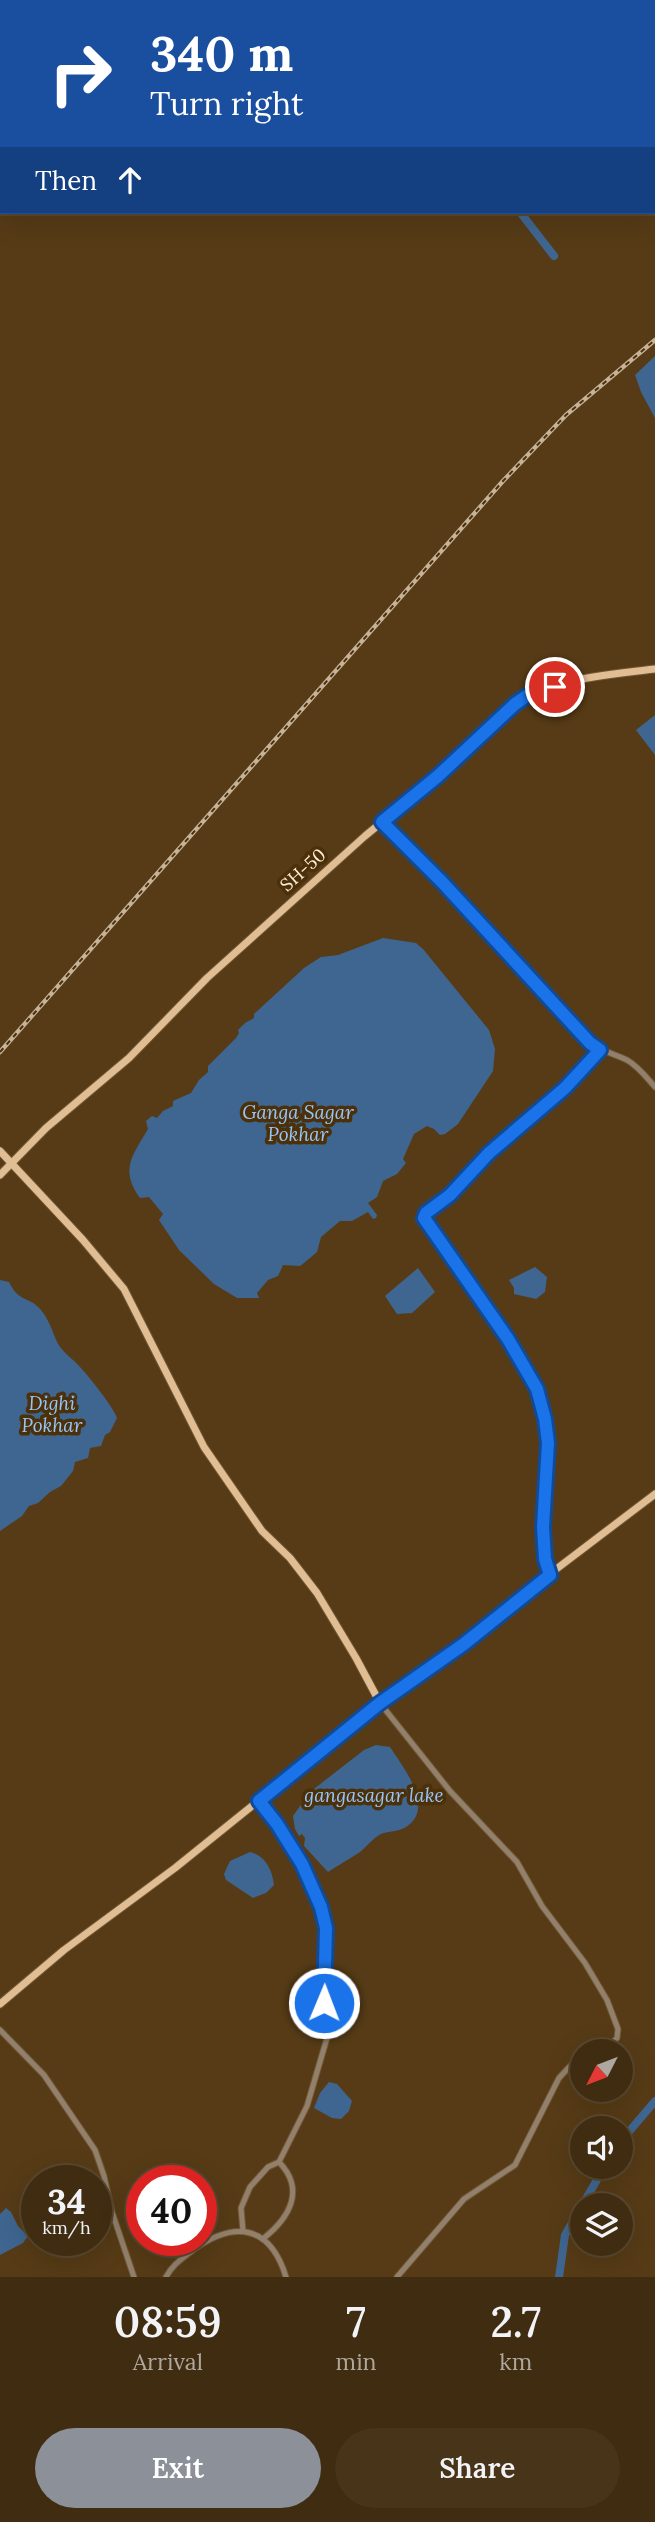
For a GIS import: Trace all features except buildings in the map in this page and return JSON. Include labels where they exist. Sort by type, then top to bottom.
[{"type":"main road","name":"SH-50","points":[[0,1175],[46,1128],[98,1087],[129,1058],[207,978],[523,698],[581,681],[655,669]]},
{"type":"main road","points":[[0,1151],[124,1289],[204,1447],[262,1531],[290,1558],[323,1603],[380,1703]]},
{"type":"main road","points":[[0,2004],[64,1950],[175,1868],[380,1703],[464,1644],[655,1494]]},
{"type":"street","points":[[382,822],[442,882],[590,1043],[635,1065],[655,1087]]},
{"type":"street","points":[[550,1575],[545,1559],[543,1527],[548,1443],[537,1389],[508,1339],[424,1218],[426,1213],[450,1195],[489,1153],[565,1088],[600,1050]]},
{"type":"street","points":[[380,1703],[450,1791],[517,1862],[542,1906],[585,1963],[607,2000],[618,2029],[616,2039]]},
{"type":"street","points":[[243,2231],[241,2208],[250,2187],[268,2167],[279,2162],[307,2106],[327,2038],[324,2003],[326,1928],[321,1907],[302,1864],[259,1801]]},
{"type":"street","points":[[0,2031],[44,2075],[95,2150],[134,2277]]},
{"type":"street","points":[[397,2277],[464,2199],[515,2165],[559,2078],[570,2066]]},
{"type":"street","points":[[264,2238],[279,2226],[292,2206],[292,2187],[287,2170],[279,2162]]},
{"type":"street","points":[[166,2277],[172,2266],[201,2245],[232,2231],[243,2231],[264,2238],[280,2258],[286,2277]]},
{"type":"water","points":[[655,356],[655,418],[635,375]]},
{"type":"water","points":[[655,715],[655,755],[636,730]]},
{"type":"water","name":"Ganga Sagar Pokhar","points":[[383,938],[416,943],[423,949],[489,1030],[495,1049],[493,1071],[458,1124],[445,1134],[440,1135],[427,1126],[414,1134],[403,1159],[406,1163],[397,1174],[383,1181],[377,1197],[368,1203],[377,1215],[376,1218],[373,1219],[368,1212],[352,1221],[340,1221],[321,1237],[317,1252],[304,1263],[300,1266],[283,1265],[278,1276],[268,1280],[257,1293],[259,1298],[237,1298],[214,1284],[179,1250],[159,1220],[163,1214],[149,1197],[140,1198],[134,1188],[130,1179],[130,1162],[148,1129],[146,1121],[152,1116],[157,1118],[173,1106],[173,1101],[191,1093],[208,1072],[208,1066],[236,1038],[238,1030],[254,1018],[254,1014],[304,968],[321,957],[338,955]]},
{"type":"water","points":[[535,1267],[547,1277],[545,1292],[536,1299],[514,1294],[509,1280]]},
{"type":"water","points":[[418,1268],[435,1292],[412,1313],[397,1314],[385,1296]]},
{"type":"water","name":"Dighi Pokhar","points":[[0,1280],[9,1282],[20,1296],[40,1309],[59,1345],[83,1370],[117,1418],[101,1446],[90,1448],[88,1458],[75,1462],[73,1471],[61,1486],[38,1503],[29,1506],[22,1516],[0,1531]]},
{"type":"water","name":"gangasagar lake","points":[[376,1745],[390,1747],[414,1787],[418,1809],[414,1819],[406,1827],[378,1836],[360,1852],[328,1872],[304,1846],[305,1838],[302,1834],[299,1836],[295,1829],[293,1816],[310,1792],[364,1750]]},
{"type":"water","points":[[250,1852],[267,1864],[274,1885],[266,1893],[253,1898],[226,1880],[224,1874],[230,1861]]},
{"type":"water","points":[[329,2082],[337,2084],[352,2101],[349,2111],[341,2119],[332,2118],[314,2108],[320,2093]]},
{"type":"water","points":[[6,2208],[11,2212],[21,2229],[21,2244],[0,2255],[0,2214]]},
{"type":"waterway","points":[[522,214],[554,256]]},
{"type":"waterway","points":[[633,2127],[655,2101]]},
{"type":"waterway","points":[[559,2277],[565,2235],[597,2179]]},
{"type":"railway","points":[[0,1052],[503,481],[566,415],[655,340]]},
{"type":"route","points":[[324,2003],[326,1928],[321,1907],[302,1864],[259,1801],[380,1703],[464,1644],[550,1575],[546,1566],[543,1527],[548,1443],[537,1389],[508,1339],[425,1221],[424,1215],[450,1195],[489,1153],[565,1088],[600,1050],[590,1043],[442,882],[382,822],[438,776],[515,704],[528,695],[555,687]]}]
